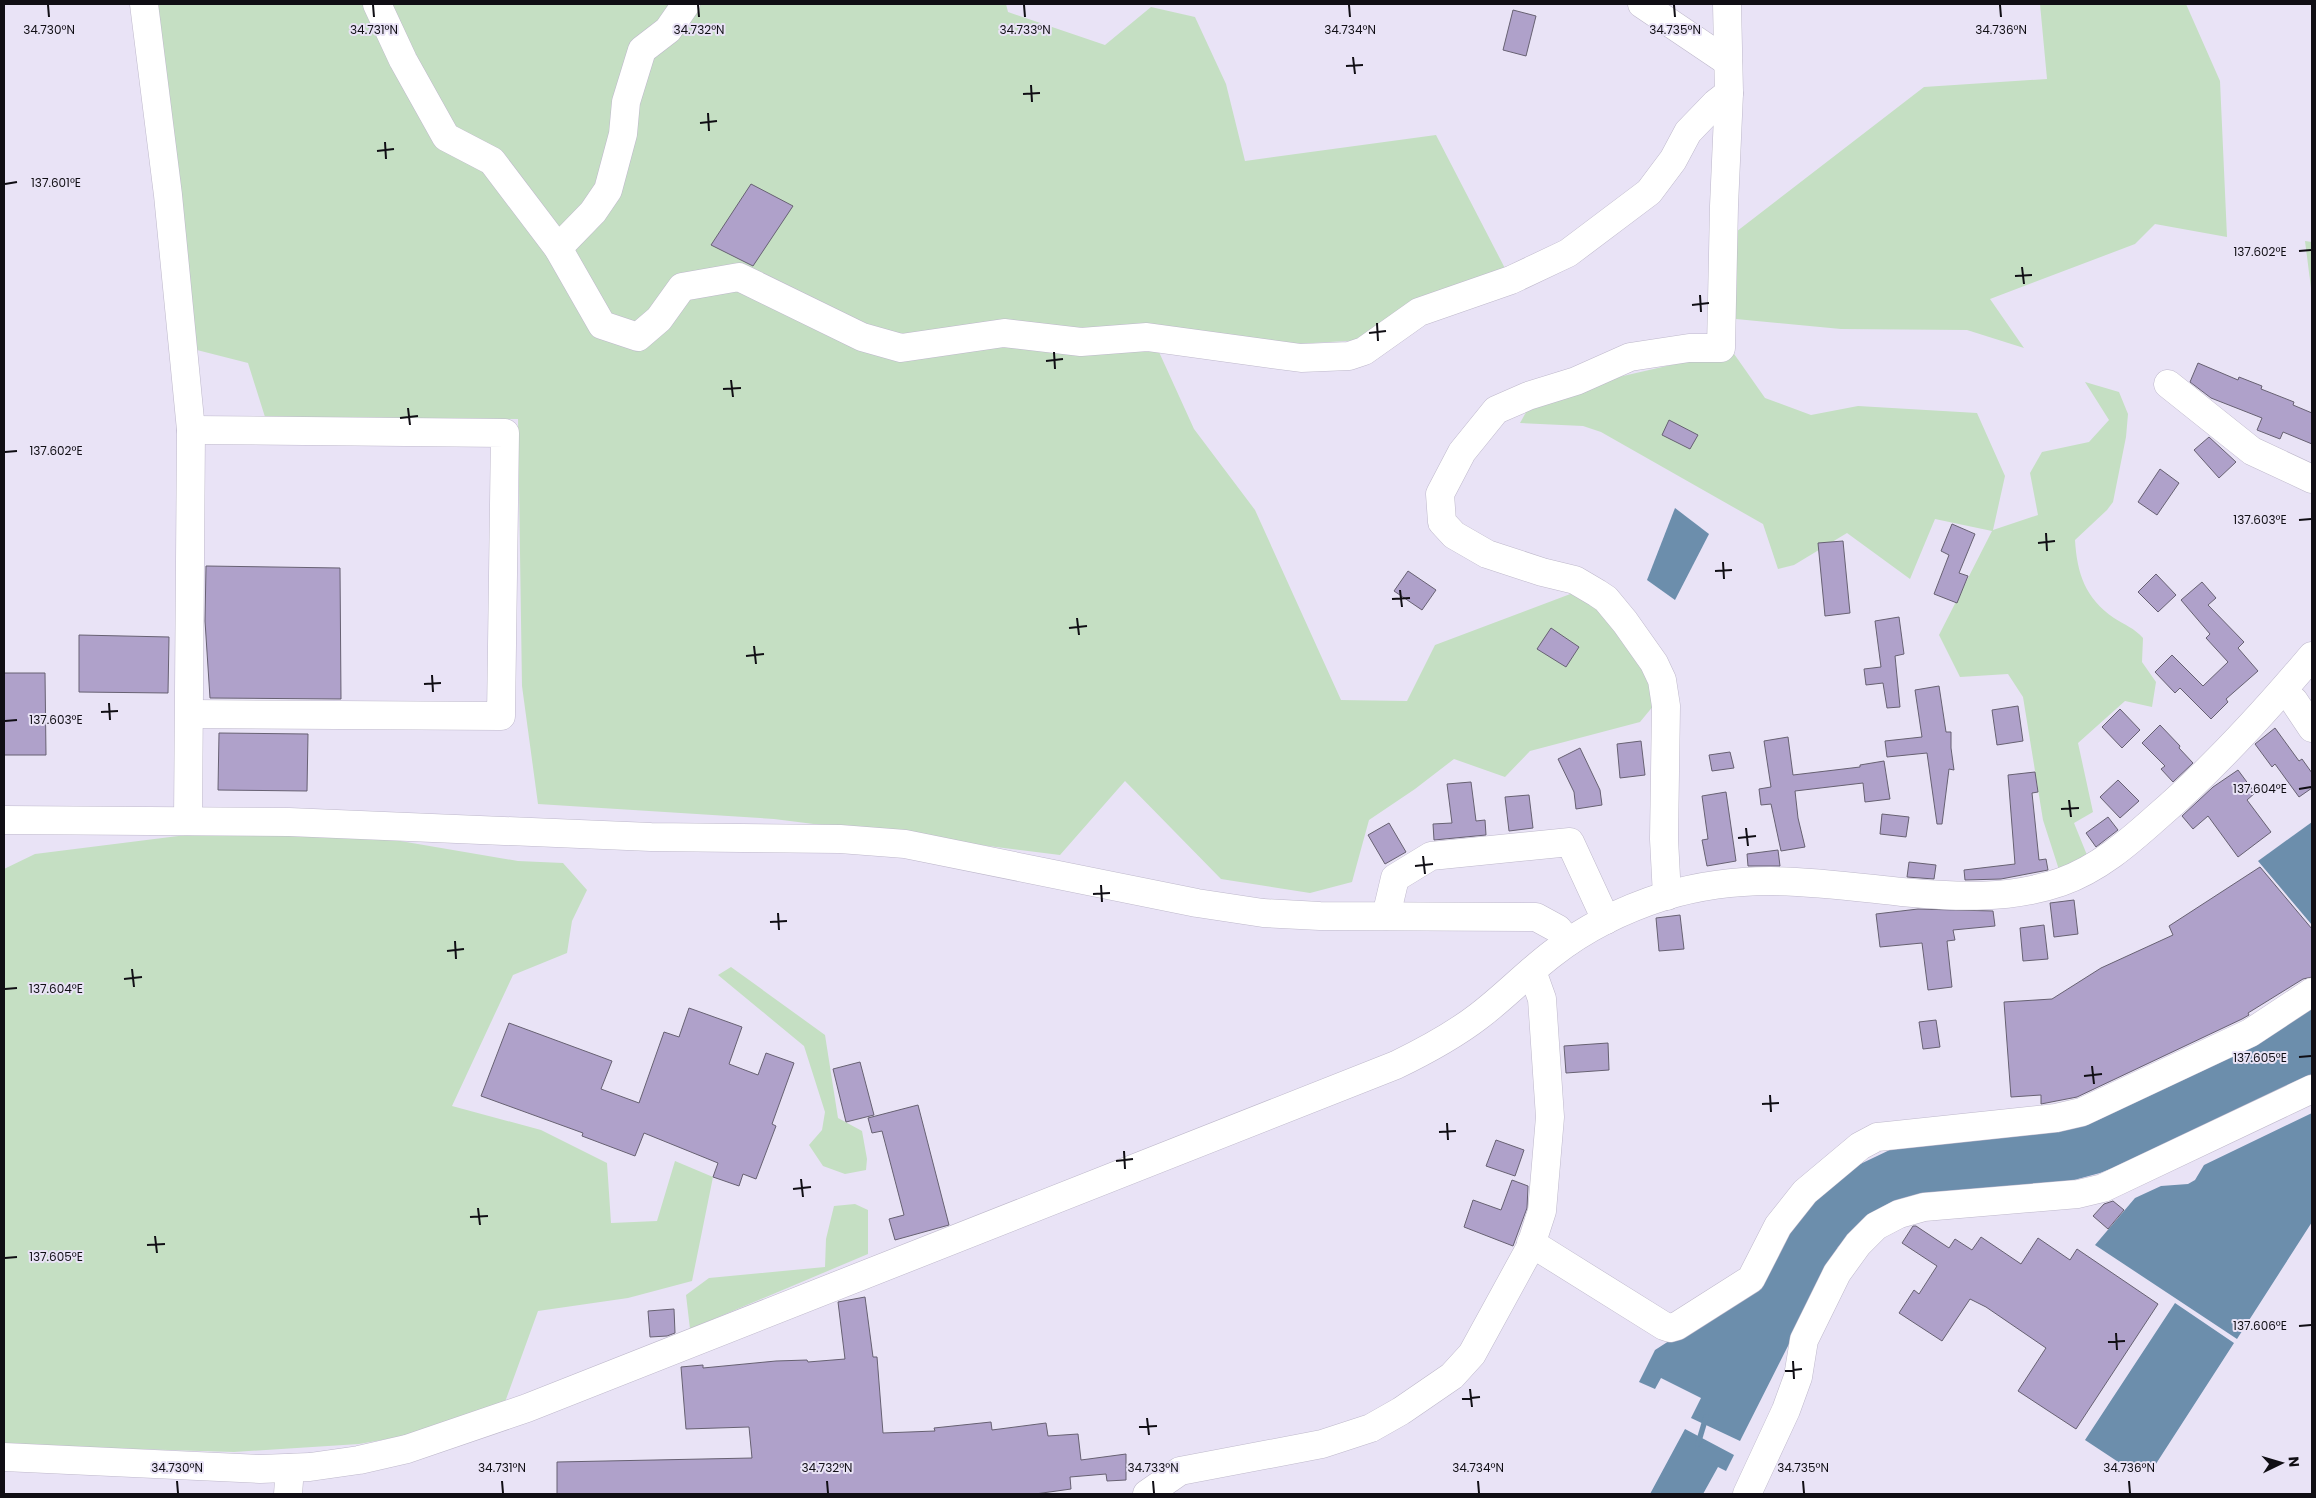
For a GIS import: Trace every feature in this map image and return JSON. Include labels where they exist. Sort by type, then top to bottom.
[{"type":"street","points":[[144,4],[168,195],[191,430],[188,822]]},
{"type":"street","points":[[377,4],[403,60],[446,137],[492,161],[558,248],[602,325],[638,337],[659,319],[682,286],[739,277],[862,337],[901,348],[1004,333],[1081,342],[1147,337],[1301,358],[1350,356],[1364,351],[1419,312],[1511,280],[1568,253],[1649,192],[1672,160],[1688,132],[1716,103],[1729,93]]},
{"type":"street","points":[[558,248],[592,212],[608,190],[623,134],[626,102],[642,50],[668,30],[686,4]]},
{"type":"street","points":[[1642,4],[1728,62]]},
{"type":"street","points":[[1667,896],[1664,839],[1666,706],[1662,680],[1654,663],[1625,622],[1606,599],[1597,593],[1575,580],[1542,572],[1488,554],[1454,535],[1442,522],[1440,494],[1462,452],[1496,410],[1528,396],[1576,381],[1630,357],[1689,348],[1721,348],[1729,93],[1727,4]]},
{"type":"street","points":[[2168,384],[2252,451],[2312,479]]},
{"type":"street","points":[[190,714],[501,716],[505,433],[191,430]]},
{"type":"street","points":[[4,1456],[260,1469],[289,1481],[359,1460],[399,1451],[519,1411],[1366,1078],[1417,1055],[1457,1032],[1494,1004],[1568,942],[1606,920],[1667,896],[1714,885],[1759,880],[1804,882],[1953,897],[2004,895],[2063,882],[2094,867],[2130,841],[2206,772],[2283,691],[2312,656]]},
{"type":"street","points":[[2283,691],[2294,701],[2312,728]]},
{"type":"street","points":[[4,820],[298,823],[651,837],[840,839],[905,844],[1197,904],[1263,913],[1536,917],[1558,929],[1568,942]]},
{"type":"street","points":[[1386,916],[1395,878],[1431,856],[1570,842],[1606,920]]},
{"type":"street","points":[[1147,1494],[1180,1471],[1338,1440],[1371,1428],[1401,1411],[1452,1376],[1472,1354],[1532,1243],[1542,1211],[1550,1117],[1542,999],[1532,971]]},
{"type":"street","points":[[1532,1243],[1664,1326],[1670,1328],[1677,1326],[1751,1279],[1770,1239],[1795,1203],[1805,1192],[1868,1141],[1887,1136],[2056,1118],[2082,1112],[2250,1033],[2312,992]]},
{"type":"street","points":[[1747,1494],[1786,1410],[1798,1377],[1804,1340],[1844,1263],[1876,1226],[1899,1214],[1924,1207],[2078,1194],[2103,1188],[2312,1089]]},
{"type":"green space","points":[[154,4],[1006,4],[1008,12],[1105,45],[1151,7],[1195,17],[1226,84],[1245,161],[1436,135],[1511,280],[1381,339],[1159,352],[1194,429],[1255,510],[1341,700],[1407,701],[1435,645],[1573,593],[1627,618],[1659,699],[1640,722],[1530,751],[1505,777],[1454,759],[1415,789],[1369,820],[1352,882],[1310,893],[1221,879],[1125,781],[1060,855],[774,819],[538,804],[522,686],[518,419],[265,417],[248,363],[193,349]]},
{"type":"green space","points":[[2040,4],[2186,4],[2220,81],[2227,237],[2155,224],[2135,244],[1990,299],[2024,348],[1967,330],[1841,329],[1736,319],[1732,235],[1924,87],[2047,79]]},
{"type":"green space","points":[[2305,241],[2312,242],[2312,295],[2311,288]]},
{"type":"green space","points":[[1732,351],[1765,398],[1811,415],[1858,406],[1977,413],[2005,476],[1993,530],[2038,515],[2030,473],[2042,452],[2089,442],[2109,420],[2085,382],[2119,392],[2128,414],[2126,437],[2113,502],[2075,540],[2076,552],[2084,584],[2096,602],[2114,618],[2133,629],[2143,638],[2142,662],[2156,682],[2152,707],[2125,701],[2078,743],[2093,812],[2074,823],[2089,860],[2061,876],[2043,820],[2023,697],[2008,674],[1960,677],[1939,635],[1992,531],[1935,519],[1910,579],[1847,533],[1794,565],[1778,569],[1763,524],[1601,432],[1583,426],[1520,423],[1529,407],[1623,376]]},
{"type":"green space","points":[[289,822],[518,861],[563,863],[587,890],[572,921],[567,953],[513,975],[452,1106],[541,1130],[607,1163],[611,1223],[657,1221],[675,1161],[713,1177],[692,1281],[628,1298],[538,1311],[505,1402],[421,1433],[359,1444],[234,1452],[4,1445],[4,869],[35,854]]},
{"type":"green space","points":[[731,967],[825,1035],[838,1118],[862,1131],[867,1159],[866,1170],[845,1174],[823,1166],[809,1145],[822,1130],[825,1112],[804,1046],[718,975]]},
{"type":"green space","points":[[855,1204],[868,1210],[868,1254],[690,1329],[686,1295],[709,1278],[825,1267],[826,1239],[834,1206]]},
{"type":"water","points":[[1675,508],[1709,534],[1675,600],[1647,580]]},
{"type":"water","points":[[2312,822],[2312,925],[2258,861]]},
{"type":"water","points":[[2312,1008],[2312,1074],[2131,1161],[2100,1173],[2063,1183],[1863,1221],[1838,1247],[1740,1441],[1691,1418],[1701,1398],[1661,1378],[1655,1389],[1639,1382],[1655,1350],[1756,1285],[1790,1227],[1818,1192],[1854,1167],[1896,1147],[2050,1132]]},
{"type":"water","points":[[2312,1113],[2312,1222],[2237,1339],[2095,1245],[2135,1198],[2161,1186],[2188,1184],[2195,1180],[2204,1165]]},
{"type":"water","points":[[2175,1303],[2234,1343],[2152,1470],[2142,1464],[2135,1473],[2085,1440]]},
{"type":"water","points":[[1685,1429],[1734,1455],[1726,1471],[1718,1467],[1703,1494],[1650,1494]]},
{"type":"building","points":[[1513,10],[1536,16],[1526,56],[1503,50]]},
{"type":"building","points":[[751,184],[793,206],[753,266],[711,245]]},
{"type":"building","points":[[2198,363],[2238,380],[2239,377],[2262,386],[2261,389],[2294,402],[2293,405],[2312,413],[2312,444],[2283,432],[2280,439],[2257,430],[2262,418],[2211,398],[2190,382]]},
{"type":"building","points":[[1669,420],[1698,435],[1690,449],[1662,435]]},
{"type":"building","points":[[2209,437],[2236,462],[2219,478],[2194,450]]},
{"type":"building","points":[[2160,469],[2179,483],[2157,515],[2138,502]]},
{"type":"building","points":[[1952,524],[1975,534],[1959,573],[1968,576],[1957,603],[1934,594],[1949,555],[1941,551]]},
{"type":"building","points":[[1843,541],[1850,613],[1825,616],[1818,543]]},
{"type":"building","points":[[206,566],[340,568],[341,699],[210,698],[205,621]]},
{"type":"building","points":[[1408,571],[1436,590],[1422,610],[1394,591]]},
{"type":"building","points":[[2156,574],[2176,595],[2158,612],[2138,592]]},
{"type":"building","points":[[2202,582],[2216,598],[2208,605],[2244,642],[2238,648],[2258,671],[2226,699],[2228,702],[2211,719],[2180,688],[2175,693],[2155,672],[2172,655],[2203,686],[2228,662],[2206,638],[2210,634],[2181,600]]},
{"type":"building","points":[[1899,617],[1904,654],[1895,656],[1900,707],[1887,708],[1883,683],[1866,685],[1864,669],[1881,667],[1875,621]]},
{"type":"building","points":[[1551,628],[1579,647],[1566,667],[1537,649]]},
{"type":"building","points":[[79,635],[169,637],[168,693],[79,692]]},
{"type":"building","points":[[4,673],[45,673],[46,755],[4,755]]},
{"type":"building","points":[[1939,686],[1946,732],[1951,732],[1954,770],[1949,769],[1942,824],[1937,824],[1927,753],[1887,757],[1885,741],[1922,737],[1915,690]]},
{"type":"building","points":[[2018,706],[2023,741],[1997,745],[1992,710]]},
{"type":"building","points":[[2120,709],[2140,730],[2122,748],[2102,727]]},
{"type":"building","points":[[2160,725],[2193,763],[2173,782],[2161,769],[2165,766],[2142,743]]},
{"type":"building","points":[[2275,728],[2299,761],[2302,759],[2312,773],[2312,788],[2299,797],[2275,764],[2272,767],[2255,744]]},
{"type":"building","points":[[219,733],[308,734],[307,791],[218,790]]},
{"type":"building","points":[[1788,737],[1793,775],[1860,767],[1860,765],[1884,761],[1890,799],[1865,802],[1863,783],[1795,791],[1798,818],[1805,847],[1781,851],[1771,804],[1761,805],[1759,789],[1771,787],[1764,741]]},
{"type":"building","points":[[1641,741],[1645,775],[1620,778],[1617,744]]},
{"type":"building","points":[[1580,748],[1600,790],[1602,805],[1576,809],[1574,792],[1558,759]]},
{"type":"building","points":[[1730,752],[1734,768],[1712,771],[1709,755]]},
{"type":"building","points":[[2238,770],[2255,793],[2247,800],[2271,832],[2238,857],[2208,816],[2193,829],[2182,816],[2213,787]]},
{"type":"building","points":[[2035,772],[2038,792],[2032,793],[2039,860],[2046,859],[2048,870],[2001,879],[1965,880],[1964,870],[2015,864],[2008,775]]},
{"type":"building","points":[[2118,780],[2139,801],[2120,818],[2100,797]]},
{"type":"building","points":[[1471,782],[1476,821],[1485,820],[1486,835],[1434,840],[1433,824],[1452,823],[1447,784]]},
{"type":"building","points":[[1726,792],[1736,861],[1707,866],[1702,840],[1708,839],[1702,796]]},
{"type":"building","points":[[1529,795],[1533,828],[1509,831],[1505,797]]},
{"type":"building","points":[[1882,814],[1909,817],[1906,837],[1880,834]]},
{"type":"building","points":[[2108,817],[2118,830],[2096,847],[2086,833]]},
{"type":"building","points":[[1389,823],[1406,852],[1385,864],[1368,835]]},
{"type":"building","points":[[1778,850],[1780,866],[1748,866],[1747,854]]},
{"type":"building","points":[[1909,862],[1936,865],[1934,879],[1907,877]]},
{"type":"building","points":[[2260,867],[2312,929],[2312,977],[2303,979],[2248,1013],[2249,1015],[2242,1019],[2077,1097],[2041,1104],[2041,1095],[2011,1097],[2004,1002],[2052,999],[2101,968],[2173,935],[2169,926]]},
{"type":"building","points":[[2074,900],[2078,934],[2054,937],[2050,903]]},
{"type":"building","points":[[1918,909],[1993,911],[1995,926],[1953,930],[1955,940],[1947,941],[1952,987],[1928,990],[1922,943],[1880,947],[1876,914]]},
{"type":"building","points":[[1680,915],[1684,949],[1659,951],[1656,918]]},
{"type":"building","points":[[2044,925],[2048,959],[2023,961],[2020,928]]},
{"type":"building","points":[[689,1008],[742,1027],[729,1064],[758,1075],[766,1053],[794,1063],[772,1124],[776,1126],[756,1179],[743,1174],[739,1186],[713,1177],[718,1163],[644,1133],[635,1156],[582,1136],[583,1133],[481,1096],[509,1023],[612,1061],[601,1089],[639,1103],[664,1032],[679,1037]]},
{"type":"building","points":[[1936,1020],[1940,1047],[1923,1049],[1919,1022]]},
{"type":"building","points":[[1608,1043],[1609,1070],[1566,1073],[1564,1046]]},
{"type":"building","points":[[860,1062],[874,1115],[846,1122],[833,1069]]},
{"type":"building","points":[[918,1105],[949,1225],[895,1240],[889,1219],[904,1215],[882,1131],[872,1133],[868,1118]]},
{"type":"building","points":[[1496,1140],[1524,1150],[1515,1176],[1486,1166]]},
{"type":"building","points":[[1512,1180],[1528,1186],[1527,1208],[1513,1246],[1464,1227],[1473,1200],[1501,1210]]},
{"type":"building","points":[[2113,1201],[2124,1210],[2108,1229],[2093,1216],[2104,1204]]},
{"type":"building","points":[[1913,1226],[1916,1226],[1949,1248],[1955,1239],[1972,1250],[1981,1237],[2021,1264],[2038,1238],[2070,1260],[2077,1249],[2158,1304],[2076,1429],[2018,1391],[2046,1348],[1986,1307],[1970,1299],[1942,1341],[1899,1313],[1914,1290],[1919,1294],[1937,1266],[1902,1243]]},
{"type":"building","points":[[865,1297],[873,1357],[877,1357],[883,1433],[935,1431],[934,1428],[991,1422],[992,1430],[1046,1423],[1048,1436],[1078,1434],[1081,1460],[1126,1454],[1126,1480],[1107,1481],[1106,1474],[1070,1477],[1071,1489],[1035,1494],[557,1494],[557,1462],[752,1458],[749,1427],[686,1429],[681,1367],[703,1365],[703,1368],[776,1361],[807,1360],[808,1362],[845,1359],[838,1302]]},
{"type":"building","points":[[674,1309],[675,1333],[667,1336],[650,1337],[648,1311]]},
{"type":"waterway","points":[[1698,1444],[1706,1417]]}]
